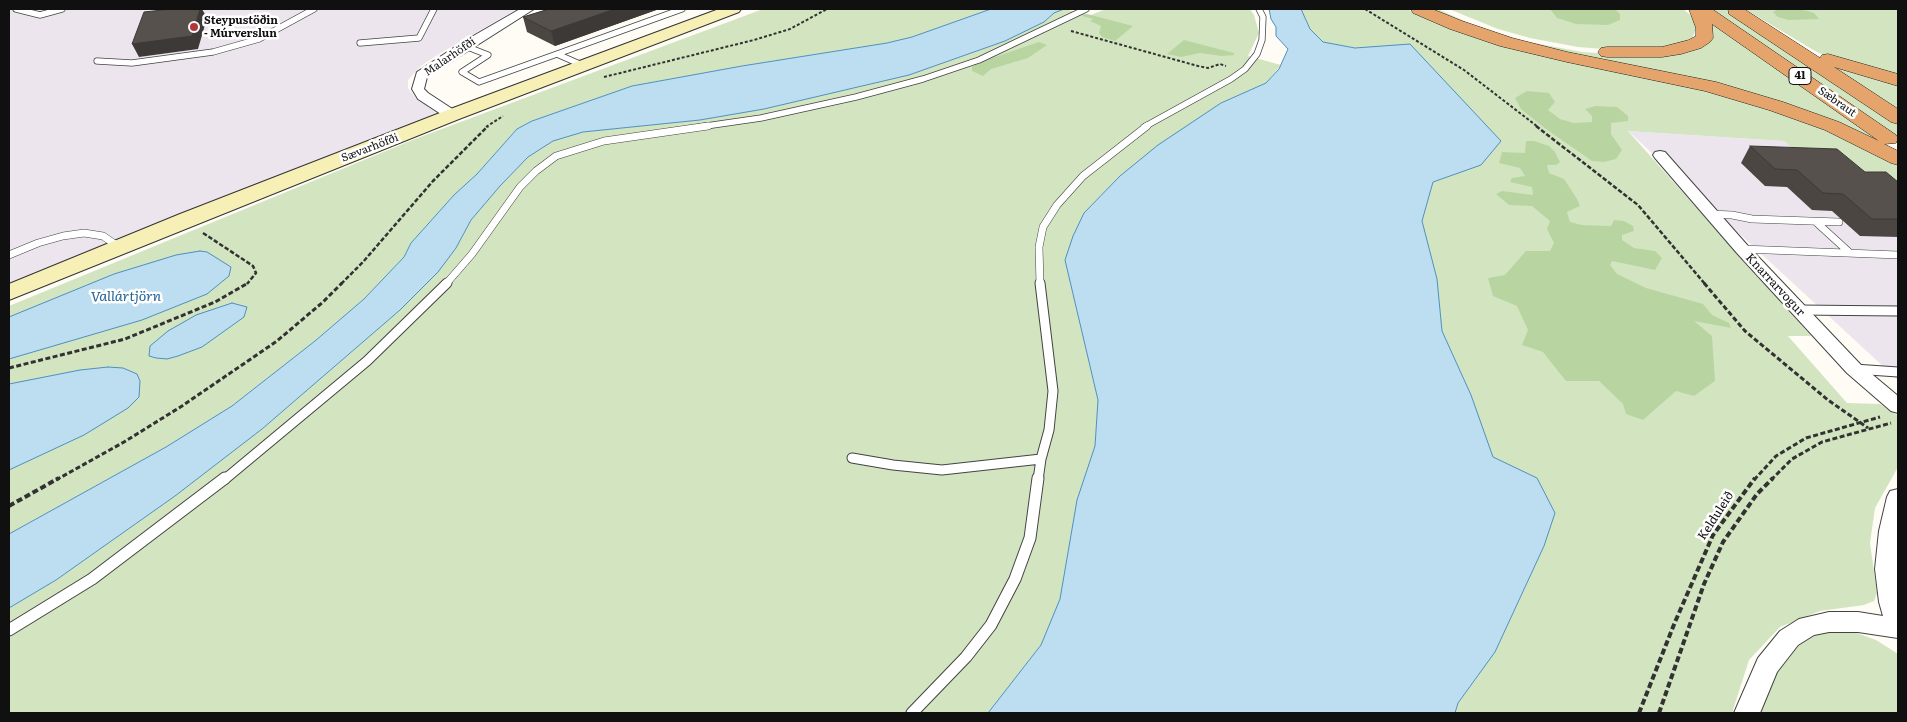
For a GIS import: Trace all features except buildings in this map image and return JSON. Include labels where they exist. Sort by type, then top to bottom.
[{"type":"highway","points":[[1419,9],[1456,25],[1506,42],[1567,57],[1708,86],[1776,106],[1832,126],[1898,159]]},
{"type":"highway","points":[[1441,9],[1481,26],[1538,42],[1604,52],[1636,53],[1681,49],[1704,38],[1705,28],[1697,9]]},
{"type":"highway","name":"Sæbraut","points":[[1701,9],[1898,145]]},
{"type":"highway","name":"41","points":[[1734,9],[1783,40]]},
{"type":"highway","points":[[1783,40],[1853,68],[1898,80]]},
{"type":"highway","name":"Sæbraut","points":[[1783,40],[1898,118]]},
{"type":"street","name":"Malarhöfði","points":[[452,115],[423,96],[418,89],[418,82],[422,75],[464,46],[528,9]]},
{"type":"street","name":"Sævarhöfði","points":[[9,293],[188,219],[452,115],[591,72],[734,9]]},
{"type":"street","name":"Knarrarvogur","points":[[1660,155],[1742,250],[1893,411]]},
{"type":"street","points":[[1747,713],[1767,666],[1789,638],[1808,626],[1828,622],[1858,622],[1898,626],[1891,602],[1887,569],[1890,531],[1898,497]]},
{"type":"lane","points":[[16,9],[40,15],[62,9]]},
{"type":"lane","points":[[98,61],[132,63],[213,52],[260,39],[314,9]]},
{"type":"lane","points":[[360,43],[419,38],[434,9]]},
{"type":"lane","points":[[464,46],[488,55],[462,72],[479,82],[682,9]]},
{"type":"lane","points":[[9,630],[92,578],[201,498],[360,367],[413,318],[444,286],[472,254],[520,187],[536,171],[556,156],[577,148],[604,142],[761,118],[865,94],[931,76],[979,60],[1054,26],[1086,9]]},
{"type":"lane","points":[[912,713],[966,657],[991,624],[1015,579],[1030,538],[1041,459],[1049,430],[1053,391],[1040,284],[1038,248],[1043,227],[1057,205],[1083,176],[1139,130],[1240,72],[1257,54],[1262,40],[1263,17],[1259,9]]},
{"type":"lane","points":[[557,54],[591,72]]},
{"type":"lane","points":[[1711,214],[1732,215],[1752,219],[1838,222]]},
{"type":"lane","points":[[1816,222],[1850,253]]},
{"type":"lane","points":[[9,255],[46,240],[84,233],[104,236],[119,247]]},
{"type":"lane","points":[[1742,250],[1898,255]]},
{"type":"lane","points":[[1799,310],[1898,311]]},
{"type":"lane","points":[[1854,369],[1898,372]]},
{"type":"lane","points":[[852,458],[893,465],[942,470],[1041,459]]},
{"type":"path","points":[[591,72],[754,40],[790,28],[827,9]]},
{"type":"path","points":[[1364,9],[1464,70],[1626,194],[1638,204],[1745,331],[1828,400],[1868,428]]},
{"type":"path","points":[[1054,26],[1135,50],[1208,68],[1223,64],[1240,72]]},
{"type":"path","points":[[1135,50],[1139,47]]},
{"type":"path","points":[[9,506],[77,469],[174,412],[277,341],[323,302],[363,262],[433,181],[483,129],[510,111]]},
{"type":"path","points":[[9,368],[126,339],[215,302],[246,285],[256,273],[253,266],[202,232],[188,219]]},
{"type":"path","name":"Kelduleið","points":[[1639,713],[1675,622],[1713,535],[1747,487],[1776,456],[1798,442],[1893,411]]},
{"type":"path","name":"Kelduleið","points":[[1659,713],[1704,584],[1719,550],[1757,494],[1792,459],[1822,442],[1898,421]]},
{"type":"shaded area","points":[[9,9],[517,9],[434,57],[421,66],[408,80],[408,88],[416,98],[447,115],[114,247],[9,292]]},
{"type":"shaded area","points":[[1628,131],[1784,141],[1810,163],[1898,201],[1898,380]]},
{"type":"green space","points":[[763,9],[991,9],[912,37],[887,43],[632,86],[532,121],[517,129],[477,174],[454,195],[411,243],[404,257],[364,299],[315,341],[232,406],[166,447],[9,534],[9,306],[415,139]]},
{"type":"green space","points":[[1064,9],[1091,15],[1106,9],[1250,9],[1254,15],[1259,33],[1248,56],[1281,65],[1266,83],[1221,103],[1120,176],[1084,213],[1073,236],[1065,260],[1098,400],[1095,446],[1077,500],[1060,599],[1041,645],[988,713],[9,713],[9,608],[56,580],[175,496],[262,429],[400,310],[438,271],[456,248],[471,220],[528,157],[553,141],[583,132],[700,120],[764,109],[909,75],[1005,41],[1044,22],[1054,13]]},
{"type":"green space","points":[[1301,9],[1407,9],[1428,19],[1695,87],[1795,115],[1898,163],[1898,201],[1810,164],[1784,141],[1628,131],[1811,336],[1788,336],[1847,403],[1880,404],[1898,416],[1898,467],[1875,508],[1870,543],[1877,593],[1874,601],[1864,605],[1820,611],[1780,627],[1749,660],[1732,713],[1455,713],[1458,703],[1495,652],[1544,546],[1555,513],[1537,478],[1493,458],[1471,395],[1442,331],[1437,279],[1422,221],[1433,182],[1481,165],[1372,48],[1355,48],[1323,42],[1310,29]]},
{"type":"green space","points":[[1427,9],[1438,9],[1473,25],[1524,41],[1582,52],[1643,56],[1686,53],[1711,36],[1711,19],[1898,153],[1898,155],[1806,112],[1513,41],[1442,17]]},
{"type":"green space","points":[[1449,9],[1683,9],[1693,17],[1697,28],[1692,38],[1675,47],[1615,50],[1578,47],[1530,38],[1498,29]]},
{"type":"green space","points":[[1550,9],[1615,9],[1620,14],[1620,20],[1608,25],[1576,24],[1557,18]]},
{"type":"green space","points":[[1707,9],[1725,9],[1750,25],[1898,125],[1898,138]]},
{"type":"green space","points":[[1745,9],[1898,9],[1898,78],[1841,63],[1815,51]]},
{"type":"green space","points":[[1778,9],[1808,11],[1814,13],[1819,19],[1789,20],[1778,17],[1773,12]]},
{"type":"green space","points":[[1085,14],[1133,26],[1115,41],[1102,37],[1099,33],[1101,26],[1090,21],[1093,19],[1082,16]]},
{"type":"green space","points":[[1184,40],[1234,53],[1234,55],[1222,56],[1200,53],[1181,57],[1167,54]]},
{"type":"green space","points":[[1039,42],[1047,45],[1028,58],[991,69],[983,76],[972,71],[972,67],[977,63]]},
{"type":"green space","points":[[1811,56],[1879,79],[1898,82],[1898,114]]},
{"type":"green space","points":[[1527,91],[1549,93],[1555,102],[1548,110],[1560,119],[1574,123],[1592,122],[1592,116],[1585,109],[1595,106],[1617,107],[1628,116],[1628,121],[1611,123],[1611,134],[1622,150],[1616,159],[1604,162],[1592,161],[1546,129],[1521,109],[1515,98]]},
{"type":"green space","points":[[1526,141],[1534,141],[1549,146],[1555,152],[1560,162],[1556,165],[1547,165],[1549,173],[1564,179],[1580,206],[1567,212],[1570,222],[1582,225],[1611,226],[1614,220],[1624,221],[1633,226],[1634,231],[1622,235],[1622,240],[1634,248],[1655,251],[1662,258],[1655,270],[1612,261],[1610,265],[1617,274],[1646,288],[1703,304],[1712,315],[1729,323],[1731,328],[1694,321],[1712,336],[1715,381],[1694,396],[1676,391],[1643,420],[1626,414],[1623,404],[1599,381],[1566,381],[1543,352],[1522,345],[1528,330],[1517,306],[1493,296],[1488,278],[1505,275],[1526,251],[1550,251],[1554,243],[1547,229],[1550,221],[1532,206],[1509,205],[1496,194],[1502,191],[1533,195],[1532,187],[1510,182],[1512,178],[1525,176],[1520,168],[1499,163],[1502,152],[1525,153]]},
{"type":"green space","points":[[1826,631],[1851,631],[1876,640],[1898,654],[1898,713],[1760,713],[1772,672],[1796,641]]},
{"type":"water","points":[[991,9],[1064,9],[1054,13],[1044,22],[1005,41],[909,75],[764,109],[700,120],[583,132],[553,141],[528,157],[500,186],[471,220],[456,248],[438,272],[400,310],[262,429],[175,496],[56,580],[9,608],[9,534],[166,447],[232,406],[315,341],[364,299],[404,257],[411,243],[454,195],[477,174],[517,129],[532,121],[632,86],[887,43],[912,37]]},
{"type":"water","points":[[1269,9],[1301,9],[1310,29],[1323,42],[1355,48],[1410,44],[1501,141],[1481,165],[1433,182],[1422,221],[1437,279],[1442,331],[1471,395],[1493,457],[1537,478],[1555,513],[1544,546],[1495,652],[1458,703],[1455,713],[988,713],[1041,645],[1060,599],[1077,500],[1095,446],[1098,400],[1065,260],[1073,236],[1084,213],[1120,176],[1158,145],[1221,103],[1266,83],[1279,69],[1288,49],[1276,36],[1276,27],[1271,19]]},
{"type":"water","name":"Vallártjörn","points":[[200,251],[207,252],[231,267],[229,276],[207,294],[142,320],[9,359],[9,317],[114,274],[176,255]]},
{"type":"water","points":[[232,303],[247,307],[244,317],[202,347],[167,359],[149,356],[150,346],[168,331],[196,315]]},
{"type":"water","points":[[108,367],[123,368],[137,374],[140,381],[139,397],[128,408],[84,435],[9,470],[9,384],[80,370]]},
{"type":"place","name":"Steypustöðin - Múrverslun","points":[[194,27]]}]
